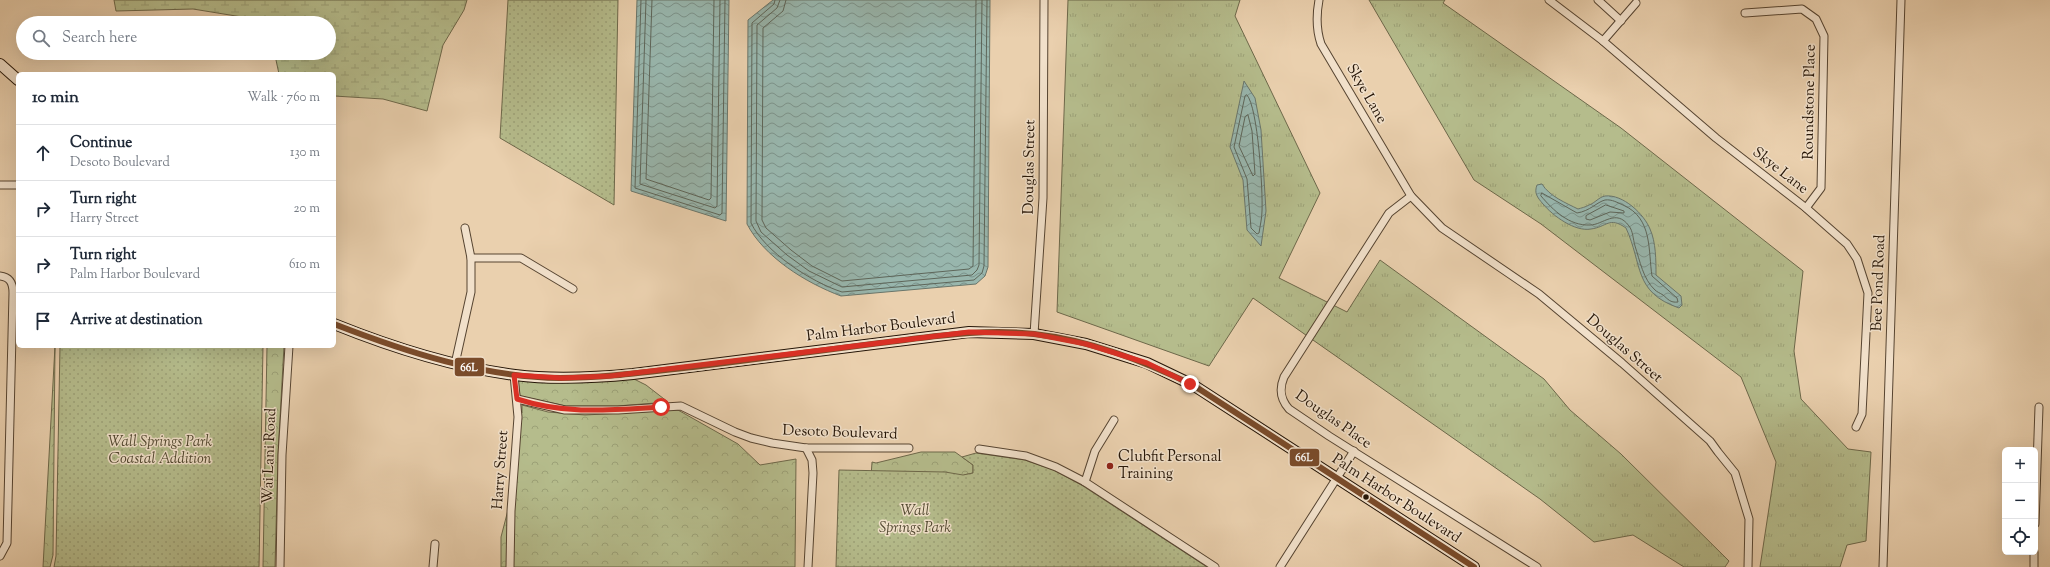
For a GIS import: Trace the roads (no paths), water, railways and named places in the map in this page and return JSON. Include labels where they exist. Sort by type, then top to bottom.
[{"type":"main road","points":[[0,64],[16,78]]},
{"type":"main road","name":"Palm Harbor Boulevard","points":[[336,325],[371,339],[455,364],[514,375],[588,378],[934,335],[969,332],[1034,334],[1108,349],[1172,374],[1217,400],[1474,567]]},
{"type":"street","name":"Douglas Street","points":[[1034,334],[1043,198],[1044,0]]},
{"type":"street","name":"Skye Lane","points":[[1319,0],[1317,10],[1317,31],[1321,44],[1411,196]]},
{"type":"street","name":"Skye Lane","points":[[1549,0],[1603,41],[1716,138],[1806,208],[1846,244],[1854,254],[1868,293],[1862,414],[1856,427]]},
{"type":"street","points":[[1598,0],[1621,21]]},
{"type":"street","name":"Bee Pond Road","points":[[1883,567],[1901,0]]},
{"type":"street","points":[[1603,41],[1636,4]]},
{"type":"street","name":"Roundstone Place","points":[[1745,14],[1802,9],[1816,19],[1824,36],[1821,188],[1806,208]]},
{"type":"street","points":[[0,185],[16,185]]},
{"type":"street","name":"Douglas Street","points":[[1411,196],[1442,228],[1539,294],[1622,363],[1710,441],[1735,473],[1738,481],[1749,519],[1748,567]]},
{"type":"street","name":"Douglas Place","points":[[1411,196],[1389,213],[1284,377],[1281,386],[1284,403],[1289,408],[1354,451],[1537,567]]},
{"type":"street","points":[[455,364],[471,292],[471,258],[465,228]]},
{"type":"street","points":[[471,258],[521,258],[573,289]]},
{"type":"street","points":[[0,276],[10,281],[13,285],[13,293],[7,542],[0,556]]},
{"type":"street","name":"Wai Lani Road","points":[[280,567],[282,455],[289,348]]},
{"type":"street","name":"Harry Street","points":[[510,567],[511,511],[518,417],[514,375]]},
{"type":"street","name":"Desoto Boulevard","points":[[517,399],[565,410],[618,410],[681,406],[751,438],[806,448],[909,448]]},
{"type":"street","points":[[2035,519],[2039,407]]},
{"type":"street","points":[[1084,482],[1095,451],[1114,420]]},
{"type":"street","points":[[806,448],[812,460],[814,473],[808,567]]},
{"type":"street","points":[[979,449],[1026,456],[1056,467],[1084,482],[1215,567]]},
{"type":"street","points":[[1280,567],[1354,451]]},
{"type":"street","points":[[433,567],[435,544]]},
{"type":"street","points":[[2034,555],[2034,567]]},
{"type":"water","points":[[637,0],[729,0],[726,221],[631,191]]},
{"type":"water","points":[[773,0],[990,0],[988,267],[985,276],[976,284],[841,296],[814,284],[787,268],[754,236],[747,224],[748,20]]},
{"type":"water","points":[[1244,81],[1255,98],[1261,130],[1266,211],[1261,246],[1247,230],[1243,180],[1230,147]]},
{"type":"water","points":[[1542,184],[1553,196],[1578,209],[1585,207],[1605,196],[1612,196],[1626,202],[1638,211],[1647,223],[1652,234],[1655,252],[1656,275],[1681,296],[1682,305],[1679,308],[1664,301],[1654,294],[1646,285],[1626,228],[1616,223],[1608,223],[1591,229],[1571,226],[1558,218],[1541,202],[1536,190],[1537,185]]},
{"type":"place","name":"Clubfit Personal Training","points":[[1110,466]]},
{"type":"park label","name":"Wall Springs Park Coastal Addition","points":[[160,450]]},
{"type":"park label","name":"Wall Springs Park","points":[[915,520]]}]
